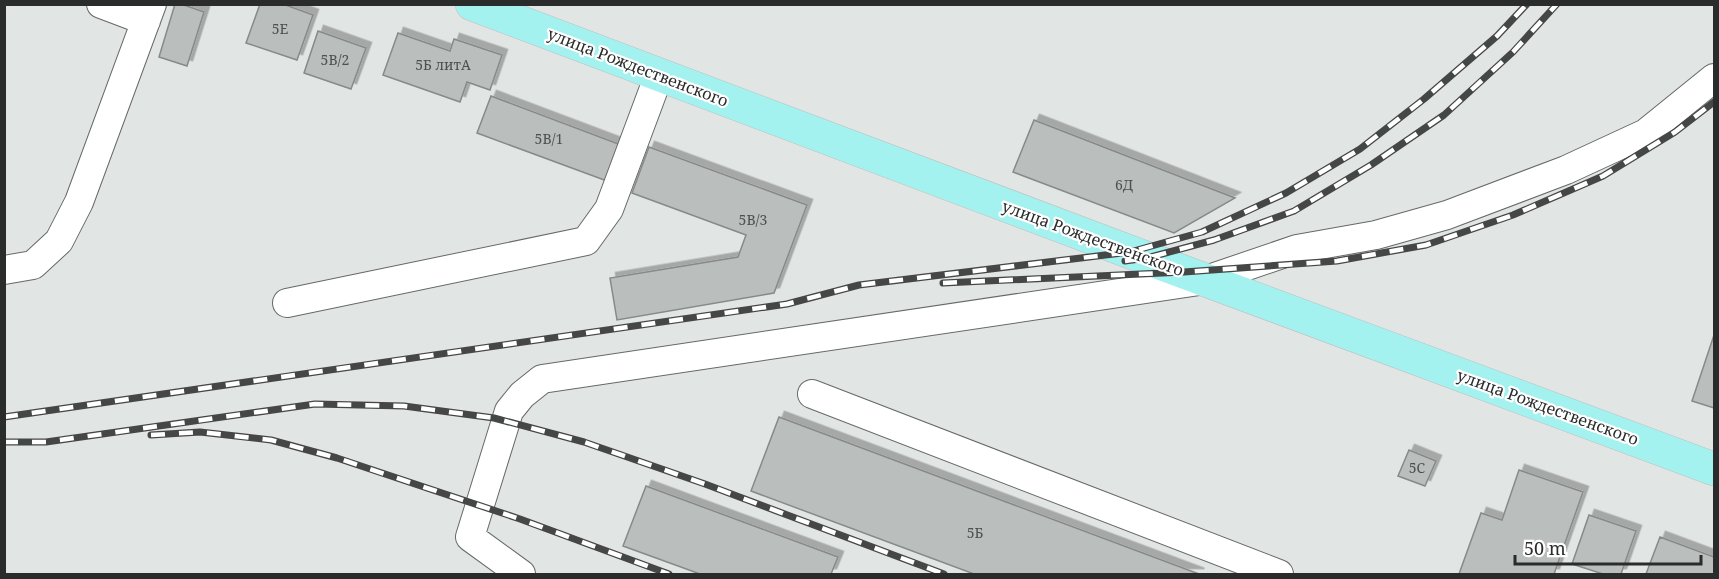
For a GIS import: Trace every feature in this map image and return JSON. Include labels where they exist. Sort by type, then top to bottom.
[{"type":"main road","name":"улица Рождественского","points":[[472,4],[1714,469]]},
{"type":"lane","points":[[4,270],[33,265],[59,241],[79,202],[149,13],[101,4]]},
{"type":"lane","points":[[287,303],[586,241],[609,209],[658,75]]},
{"type":"lane","points":[[521,574],[470,537],[509,411],[522,395],[542,379],[1206,280],[1297,249],[1376,235],[1447,215],[1566,170],[1646,133],[1714,78]]},
{"type":"lane","points":[[812,394],[1279,574]]},
{"type":"building","points":[[175,4],[204,12],[187,66],[159,57]]},
{"type":"building","points":[[260,4],[283,4],[313,15],[297,60],[246,43]]},
{"type":"building","points":[[318,31],[366,48],[351,89],[304,73]]},
{"type":"building","points":[[398,33],[450,51],[454,39],[502,55],[490,90],[467,82],[460,102],[383,75]]},
{"type":"building","points":[[491,96],[621,145],[607,181],[477,133]]},
{"type":"building","points":[[1034,120],[1235,198],[1174,233],[1013,172]]},
{"type":"building","points":[[649,147],[807,205],[774,293],[617,320],[610,278],[738,257],[746,235],[632,193]]},
{"type":"building","points":[[1714,335],[1714,408],[1692,401]]},
{"type":"building","points":[[779,417],[1199,574],[974,574],[751,491]]},
{"type":"building","points":[[1409,450],[1436,461],[1425,486],[1398,476]]},
{"type":"building","points":[[1519,470],[1583,492],[1554,574],[1459,574],[1481,513],[1502,520]]},
{"type":"building","points":[[646,486],[838,557],[831,574],[700,574],[623,546]]},
{"type":"building","points":[[1589,515],[1636,531],[1621,574],[1603,574],[1572,564]]},
{"type":"building","points":[[1660,537],[1714,557],[1714,574],[1646,574]]},
{"type":"railway","points":[[4,417],[787,304],[859,285],[1130,252],[1202,232],[1286,193],[1360,149],[1424,99],[1497,36],[1527,4]]},
{"type":"railway","points":[[1125,261],[1147,258],[1214,240],[1294,211],[1371,165],[1444,115],[1513,52],[1557,4]]},
{"type":"railway","points":[[943,283],[1184,272],[1337,261],[1426,245],[1513,215],[1603,176],[1675,132],[1714,102]]},
{"type":"railway","points":[[4,442],[46,442],[315,404],[404,406],[494,418],[584,442],[705,484],[944,574]]},
{"type":"railway","points":[[151,435],[200,432],[271,440],[337,458],[520,519],[669,574]]}]
